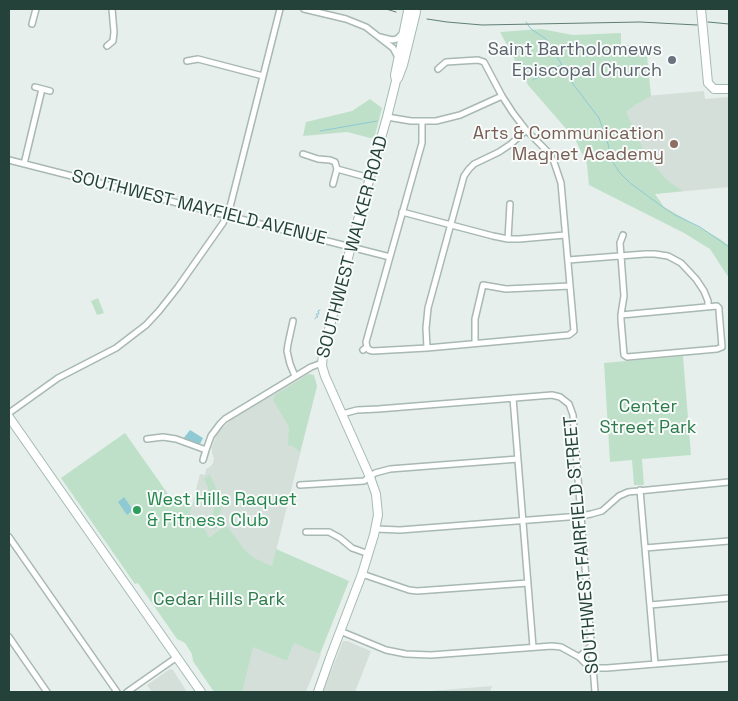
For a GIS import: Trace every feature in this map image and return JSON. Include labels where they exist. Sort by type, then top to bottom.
[{"type":"main road","name":"SOUTHWEST WALKER ROAD","points":[[396,81],[398,57],[408,10],[410,9]]},
{"type":"main road","name":"SOUTHWEST WALKER ROAD","points":[[318,692],[369,554],[378,515],[377,502],[370,477],[323,371],[323,352],[396,81],[403,65],[416,12],[414,9]]},
{"type":"main road","points":[[701,9],[708,83],[711,87],[729,89]]},
{"type":"main road","points":[[9,417],[201,692]]},
{"type":"street","points":[[32,24],[36,9]]},
{"type":"street","points":[[106,46],[113,41],[112,9]]},
{"type":"street","points":[[9,413],[58,378],[116,348],[146,325],[159,312],[178,287],[223,223],[227,215],[280,9]]},
{"type":"street","points":[[304,9],[366,27],[393,48],[398,57]]},
{"type":"street","points":[[379,37],[392,40],[397,39],[404,33]]},
{"type":"street","points":[[187,61],[198,59],[263,76]]},
{"type":"street","points":[[422,122],[422,143],[365,349],[373,351],[427,348],[569,335],[574,329],[566,235],[561,183],[554,162],[548,152],[513,114],[482,60],[446,62],[438,69]]},
{"type":"street","points":[[35,86],[50,91]]},
{"type":"street","points":[[24,164],[42,88]]},
{"type":"street","points":[[387,117],[422,122],[436,121],[454,117],[502,96]]},
{"type":"street","points":[[427,348],[428,308],[464,176],[474,164],[499,152],[526,130]]},
{"type":"street","points":[[303,154],[335,162],[337,169],[333,184]]},
{"type":"street","name":"SOUTHWEST MAYFIELD AVENUE","points":[[9,160],[390,257]]},
{"type":"street","points":[[337,169],[370,178]]},
{"type":"street","points":[[508,239],[510,204]]},
{"type":"street","points":[[402,212],[508,239],[519,240],[566,235]]},
{"type":"street","points":[[621,315],[717,306],[719,308],[722,347],[627,357],[624,355],[621,315],[624,296],[620,256],[620,242],[623,235]]},
{"type":"street","points":[[568,260],[654,254],[668,256],[681,263],[692,274],[704,291],[708,307]]},
{"type":"street","points":[[476,343],[475,319],[483,285],[506,289],[570,286]]},
{"type":"street","points":[[293,321],[287,351],[295,376]]},
{"type":"street","points":[[204,460],[211,436],[225,419],[295,376],[322,363]]},
{"type":"street","name":"SOUTHWEST FAIRFIELD STREET","points":[[513,398],[552,395],[560,397],[569,404],[573,415],[595,692]]},
{"type":"street","points":[[342,414],[357,410],[513,398],[533,647]]},
{"type":"street","points":[[148,439],[163,437],[176,439],[206,450]]},
{"type":"street","points":[[300,484],[364,481],[375,473],[390,469],[518,459]]},
{"type":"street","points":[[376,529],[400,530],[581,516],[602,511],[619,496],[628,492],[729,482]]},
{"type":"street","points":[[640,490],[655,664]]},
{"type":"street","points":[[306,532],[328,532],[358,551],[369,554]]},
{"type":"street","points":[[9,536],[117,692]]},
{"type":"street","points":[[645,548],[729,541]]},
{"type":"street","points":[[362,574],[417,591],[528,583]]},
{"type":"street","points":[[650,605],[729,598]]},
{"type":"street","points":[[340,631],[386,650],[406,654],[431,655],[533,647],[561,647],[579,657],[593,668],[729,658]]},
{"type":"street","points":[[9,637],[47,692]]},
{"type":"street","points":[[579,657],[591,646]]},
{"type":"street","points":[[127,692],[177,657]]},
{"type":"shaded area","name":"Arts & Communication Magnet Academy","points":[[704,91],[705,99],[729,97],[729,187],[655,194],[589,101]]},
{"type":"shaded area","points":[[307,374],[312,375],[317,386],[272,567],[253,557],[237,542],[208,537],[190,513],[200,474],[205,475],[206,469],[213,463],[212,447],[221,429],[232,419]]},
{"type":"shaded area","points":[[343,641],[371,651],[355,692],[323,692]]},
{"type":"shaded area","points":[[294,642],[321,654],[306,692],[240,692],[252,645],[287,661]]},
{"type":"shaded area","points":[[170,669],[173,670],[187,692],[152,692],[147,685]]},
{"type":"shaded area","points":[[492,686],[490,692],[418,692]]},
{"type":"green space","points":[[541,29],[573,35],[621,33],[621,45],[646,45],[651,96],[626,112],[647,158],[668,181],[683,191],[655,194],[664,207],[729,246],[729,278],[710,249],[684,233],[589,185],[587,164],[575,139],[528,85],[500,32]]},
{"type":"green space","points":[[370,99],[382,108],[374,139],[347,132],[303,136],[306,122],[352,111]]},
{"type":"green space","points":[[98,298],[104,313],[97,315],[91,301]]},
{"type":"green space","name":"Center Street Park","points":[[683,356],[691,455],[642,459],[644,485],[634,485],[632,460],[610,462],[604,363]]},
{"type":"green space","points":[[309,374],[314,375],[317,386],[300,452],[288,445],[289,427],[273,400],[275,395]]},
{"type":"green space","name":"Cedar Hills Park","points":[[125,433],[173,501],[192,506],[190,513],[207,532],[208,537],[226,525],[244,549],[253,557],[267,564],[272,566],[276,549],[349,581],[320,654],[294,643],[287,661],[253,647],[242,692],[214,692],[193,661],[192,654],[185,643],[177,639],[138,583],[135,584],[61,478]]},
{"type":"green space","points":[[210,475],[225,501],[220,512],[223,524],[213,530],[211,526],[216,495],[208,493],[208,487],[204,479]]},
{"type":"water","points":[[190,430],[203,438],[199,446],[183,439]]},
{"type":"water","points":[[124,497],[133,510],[127,515],[118,502]]},
{"type":"waterway","points":[[526,22],[531,29],[546,39],[573,84],[599,118],[612,161],[620,173],[630,183],[660,205],[675,215],[700,227],[729,247]]},
{"type":"waterway","points":[[533,80],[561,65]]},
{"type":"waterway","points":[[320,131],[377,121]]},
{"type":"waterway","points":[[315,319],[318,317],[316,314],[319,314],[318,311],[320,310]]},
{"type":"tram line","points":[[386,9],[396,12]]},
{"type":"tram line","points":[[427,19],[482,25],[640,22],[697,25]]},
{"type":"tram line","points":[[708,22],[729,24]]},
{"type":"place","name":"Saint Bartholomews Episcopal Church","points":[[672,60]]},
{"type":"place","name":"Arts & Communication Magnet Academy","points":[[674,144]]},
{"type":"place","name":"West Hills Raquet & Fitness Club","points":[[137,510]]}]
